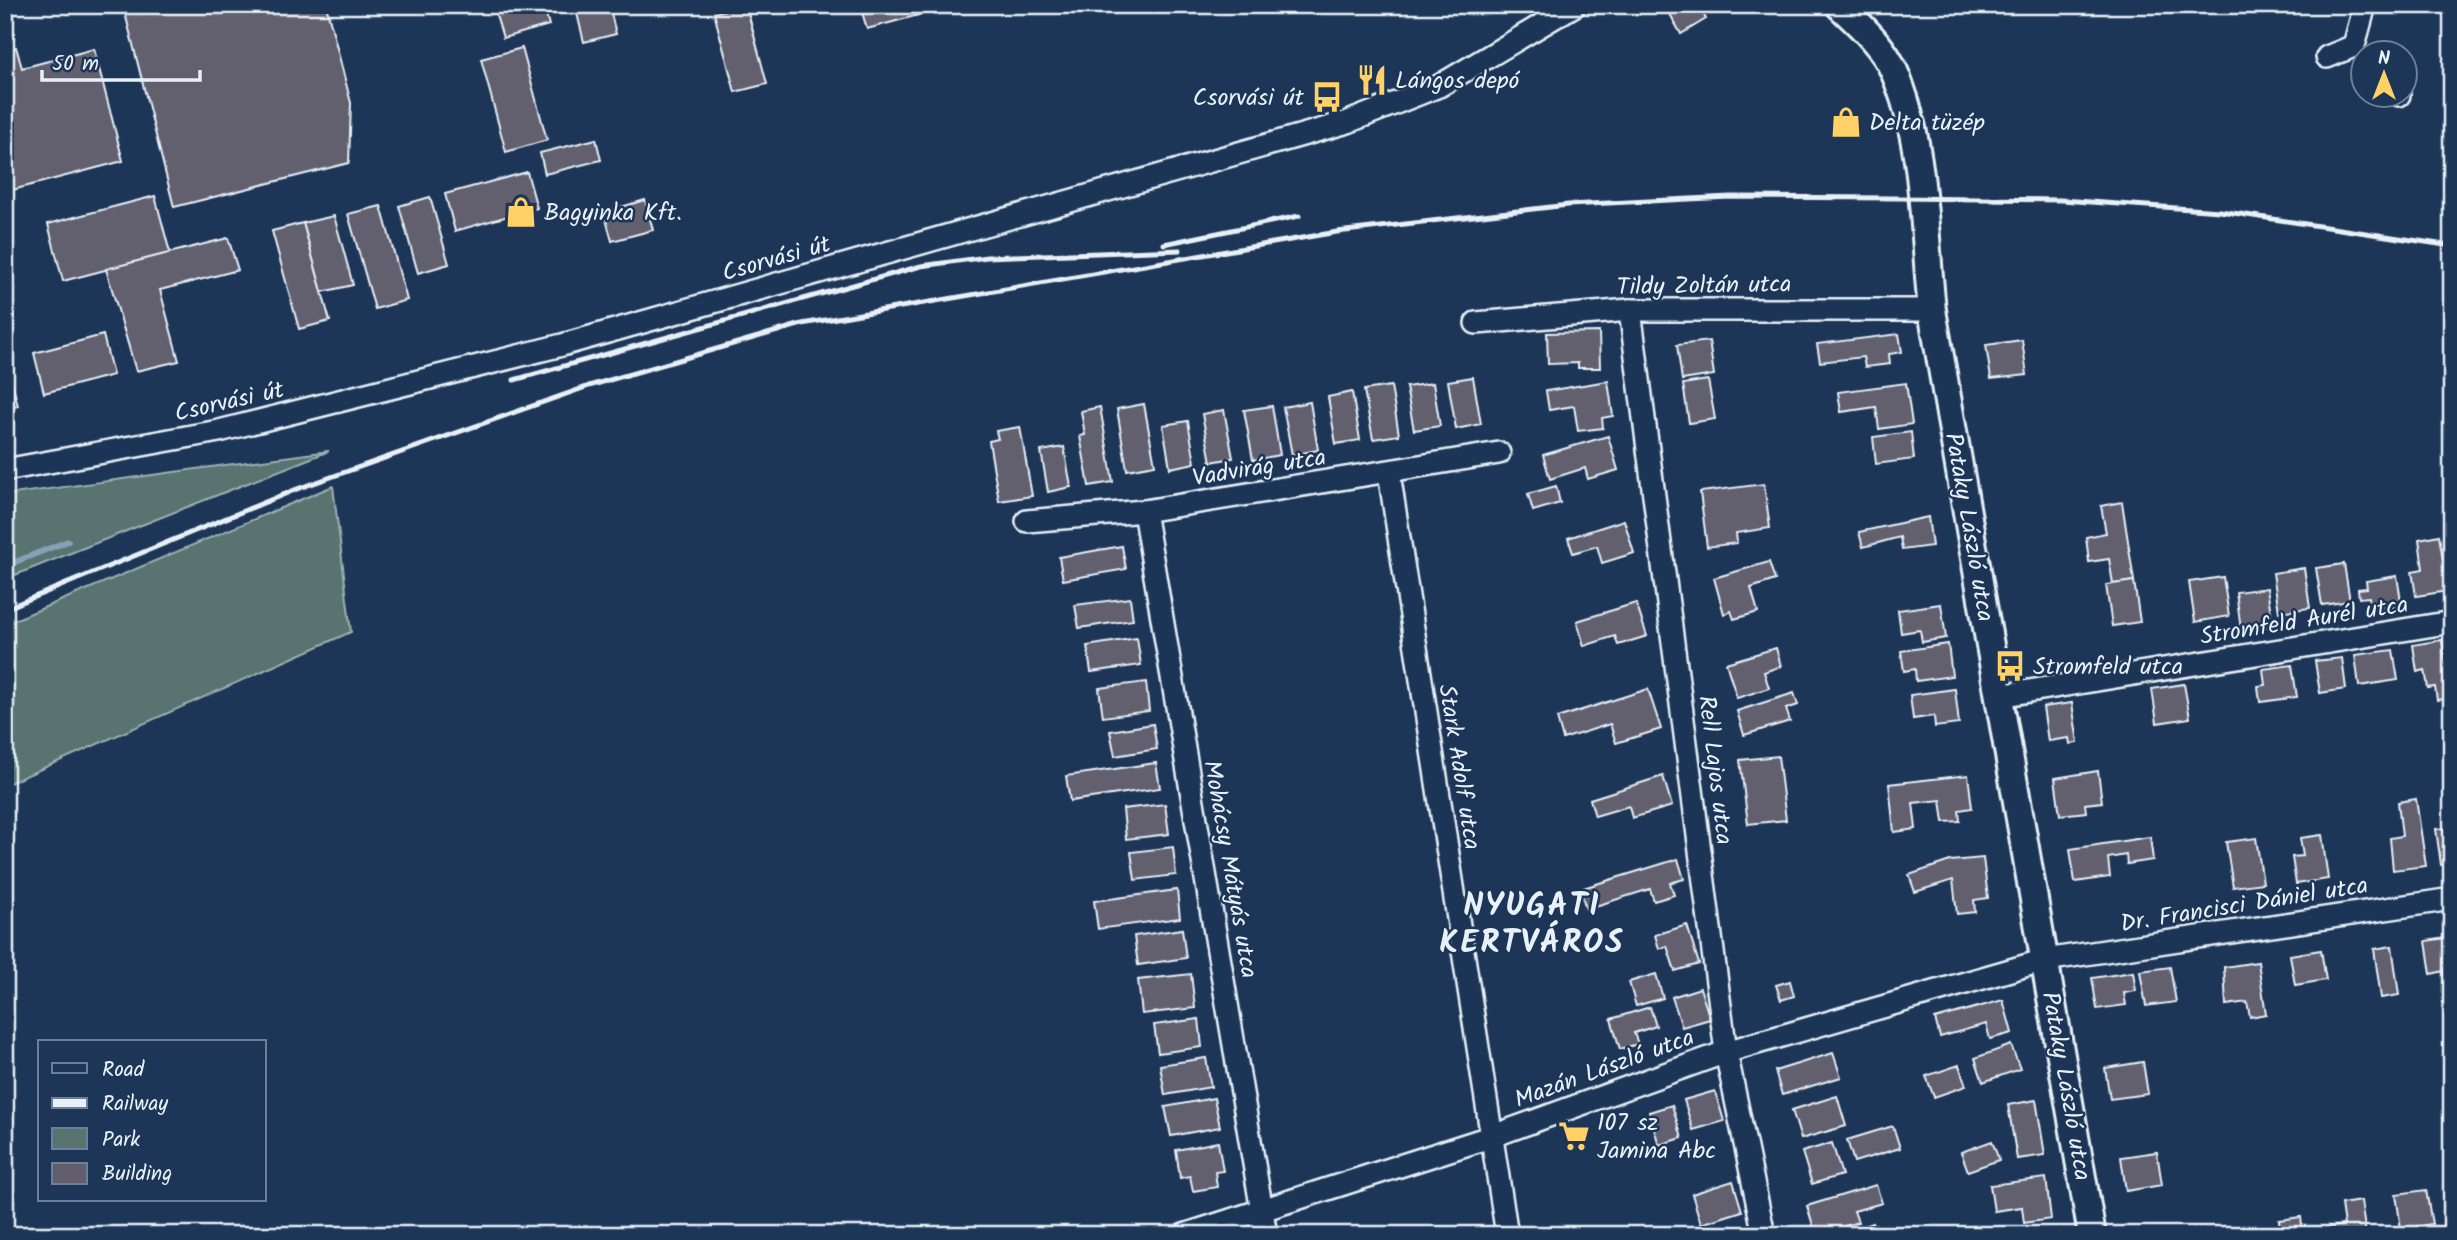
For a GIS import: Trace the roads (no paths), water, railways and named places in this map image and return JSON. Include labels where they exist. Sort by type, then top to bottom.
[{"type":"street","name":"Csorvási út","points":[[5,470],[219,431],[471,369],[1348,122],[1439,86],[1575,5]]},
{"type":"street","name":"Pataky László utca","points":[[1839,5],[1870,34],[1894,69],[1909,114],[1921,198],[1932,310],[2092,1235]]},
{"type":"street","points":[[2360,38],[2365,5]]},
{"type":"street","points":[[2327,57],[2348,52]]},
{"type":"street","name":"Tildy Zoltán utca","points":[[1476,323],[1630,310],[1932,310]]},
{"type":"street","name":"Rell Lajos utca","points":[[1630,310],[1726,1052],[1764,1235]]},
{"type":"street","name":"Vadvirág utca","points":[[1027,521],[1144,511],[1499,453]]},
{"type":"street","name":"Stark Adolf utca","points":[[1389,473],[1507,1235]]},
{"type":"street","name":"Mohácsy Mátyás utca","points":[[1144,511],[1266,1235]]},
{"type":"street","name":"Stromfeld Aurél utca","points":[[1999,696],[2452,622]]},
{"type":"street","name":"Dr. Francisci Dániel utca","points":[[2045,960],[2452,900]]},
{"type":"street","name":"Mazán László utca","points":[[1184,1235],[1490,1138],[1726,1052],[2045,960]]},
{"type":"waterway","points":[[5,566],[68,541]]},
{"type":"railway","points":[[5,609],[297,489],[589,386],[802,324],[1337,232],[1568,205],[1730,197],[2061,200],[2220,211],[2452,246]]},
{"type":"railway","points":[[1164,244],[1299,216]]},
{"type":"railway","points":[[514,380],[921,266],[987,257],[1180,250]]},
{"type":"place","name":"Lángos depó","points":[[1372,80]]},
{"type":"place","name":"Csorvási út","points":[[1327,97]]},
{"type":"place","name":"Delta tüzép","points":[[1846,122]]},
{"type":"place","name":"Bagyinka Kft.","points":[[521,212]]},
{"type":"place","name":"Stromfeld utca","points":[[2010,666]]},
{"type":"place","name":"107 sz Jamina Abc","points":[[1574,1136]]},
{"type":"district","name":"NYUGATI KERTVÁROS","points":[[1532,922]]}]
